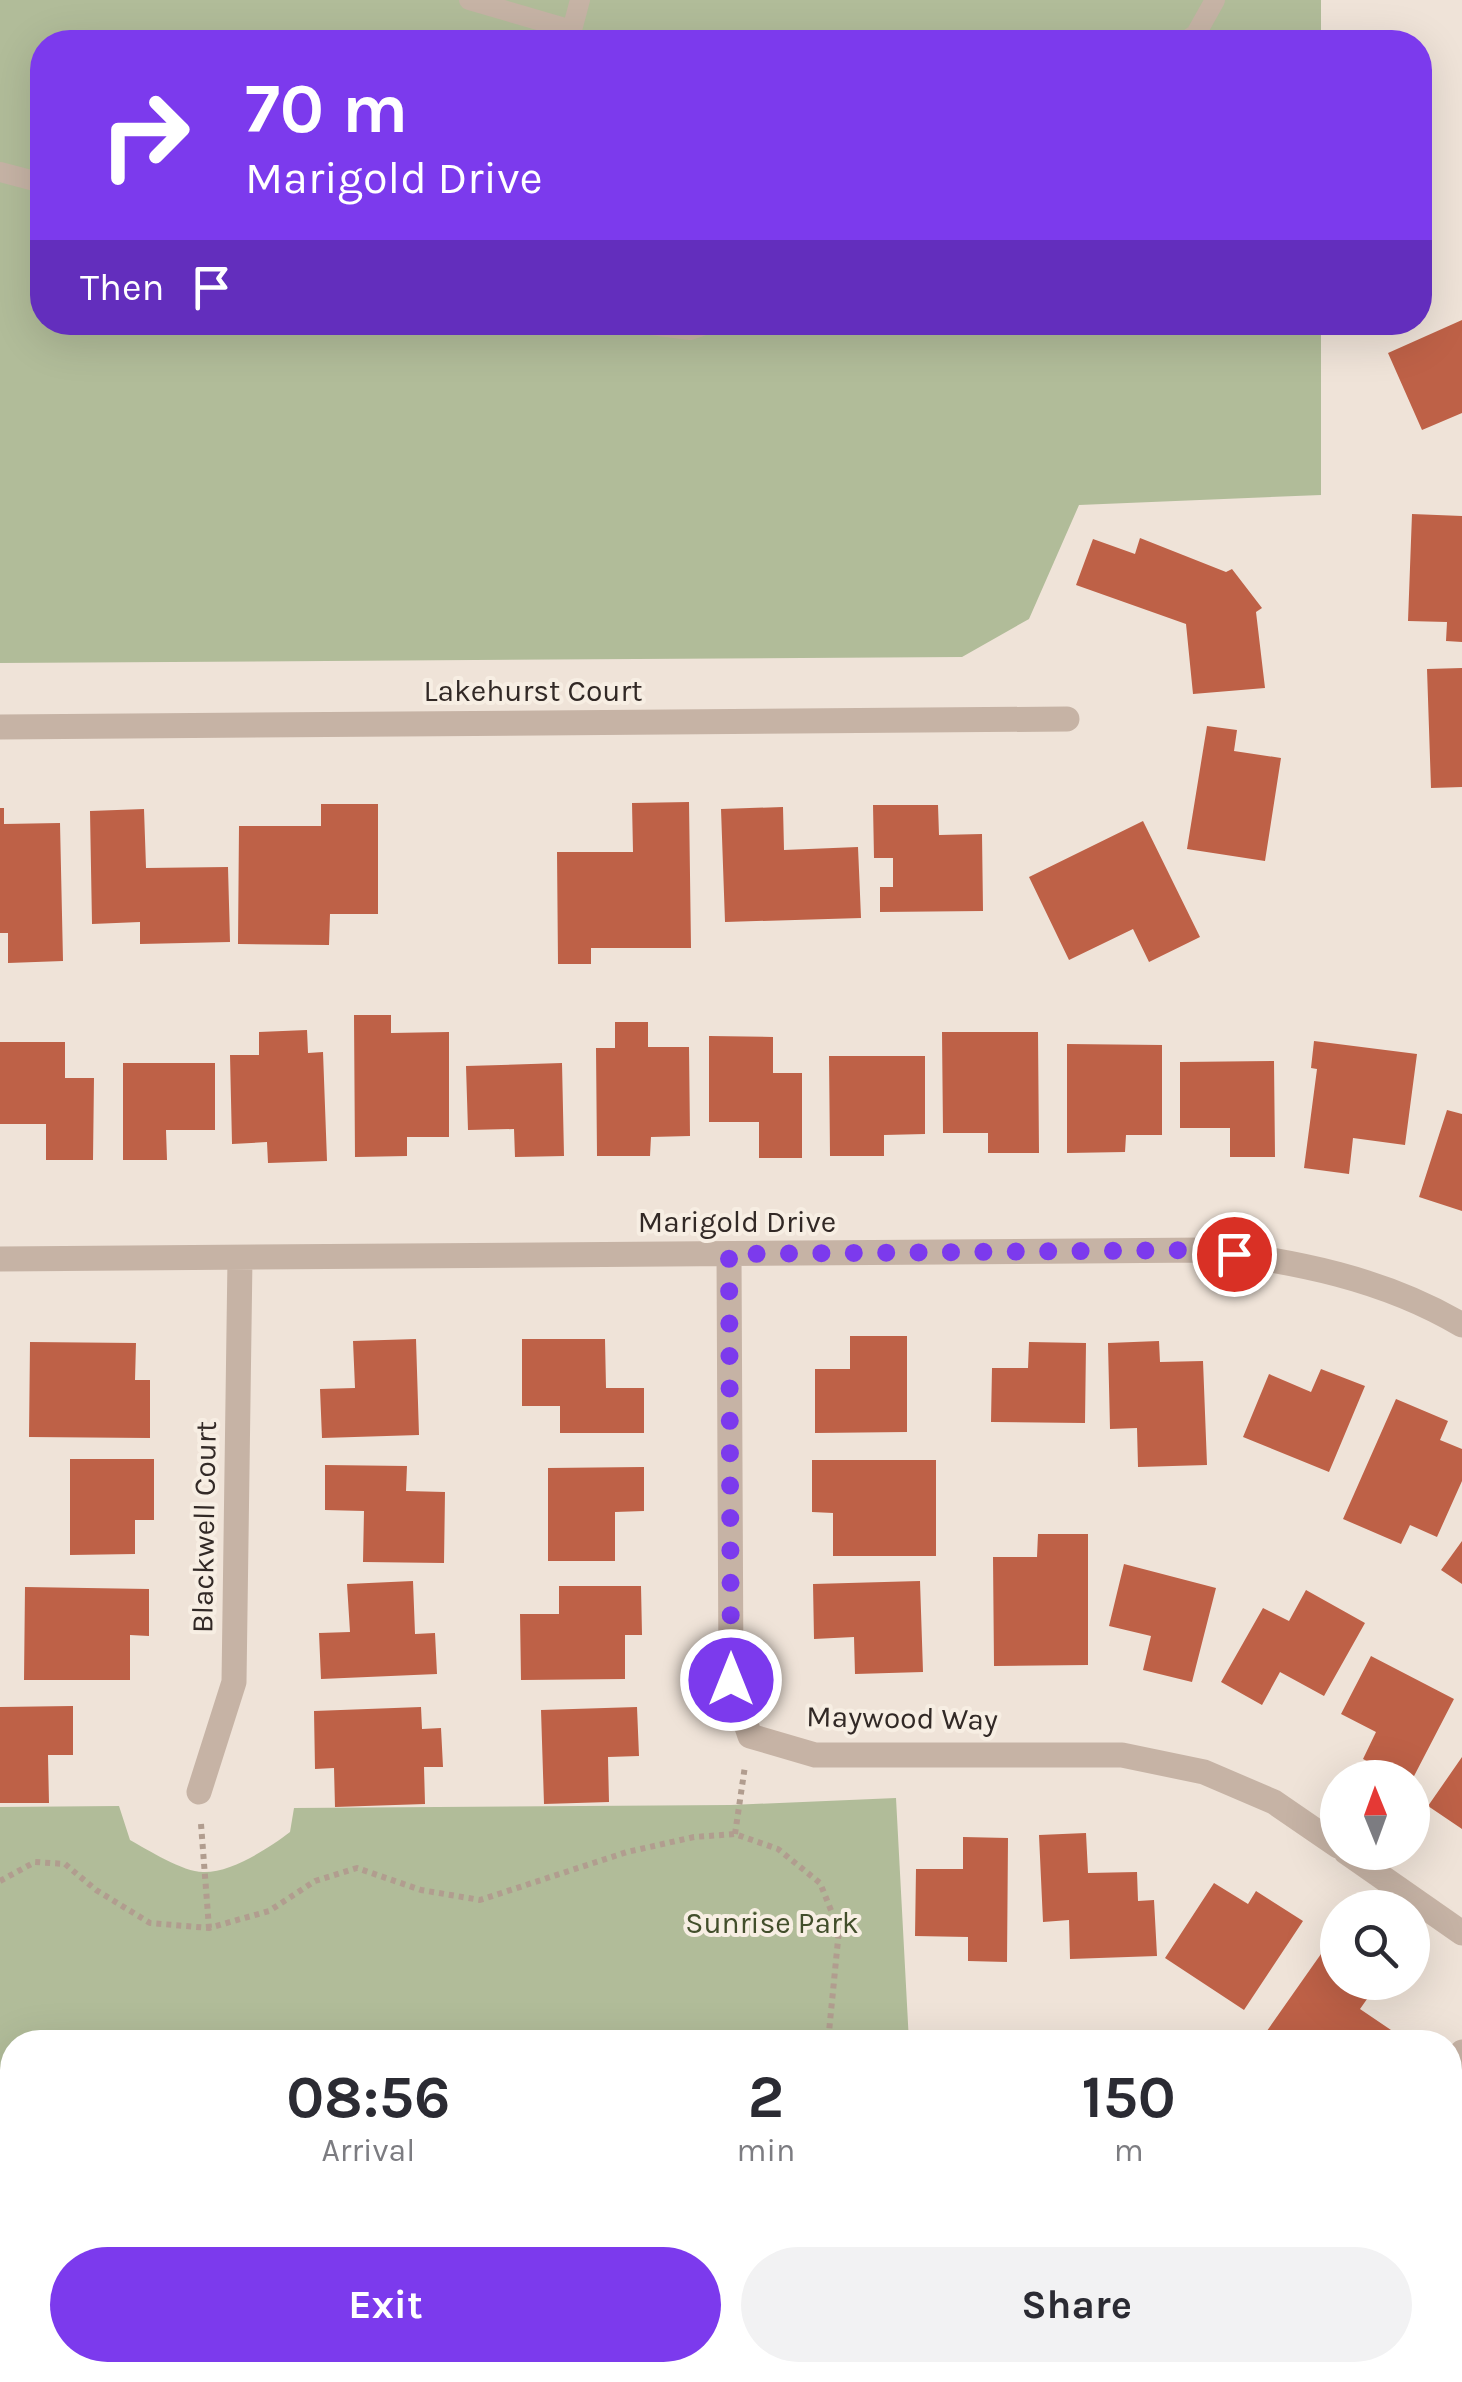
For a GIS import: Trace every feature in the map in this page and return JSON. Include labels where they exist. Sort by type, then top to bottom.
[{"type":"street","name":"Lakehurst Court","points":[[0,728],[1068,719]]},
{"type":"street","name":"Marigold Drive","points":[[0,1258],[1206,1250],[1291,1262],[1381,1286],[1462,1325]]},
{"type":"street","points":[[729,1254],[731,1680],[750,1736]]},
{"type":"street","name":"Blackwell Court","points":[[199,1792],[234,1682],[240,1258]]},
{"type":"street","name":"Maywood Way","points":[[750,1736],[815,1755],[1122,1754],[1204,1772],[1274,1802],[1320,1834]]},
{"type":"street","points":[[1372,1870],[1462,1933]]},
{"type":"lane","points":[[469,0],[572,30],[580,0]]},
{"type":"lane","points":[[1198,30],[1215,0]]},
{"type":"lane","points":[[0,172],[30,180]]},
{"type":"path","points":[[735,1834],[750,1736]]},
{"type":"path","points":[[199,1792],[208,1928]]},
{"type":"path","points":[[0,1880],[35,1862],[65,1864],[96,1890],[150,1923],[208,1928],[269,1912],[315,1881],[358,1868],[420,1890],[480,1900],[628,1852],[694,1836],[735,1834],[778,1849],[820,1883],[839,1930],[829,2030]]},
{"type":"green space","points":[[0,0],[1321,0],[1321,30],[30,30],[30,335],[1321,335],[1321,495],[1079,505],[1029,619],[962,657],[0,663]]},
{"type":"green space","name":"Sunrise Park","points":[[896,1798],[908,2030],[0,2030],[0,1807],[119,1806],[130,1840],[176,1865],[203,1872],[237,1864],[290,1832],[294,1808],[731,1805]]},
{"type":"building","points":[[1462,320],[1462,413],[1422,430],[1388,353]]},
{"type":"building","points":[[1412,514],[1462,516],[1462,642],[1446,641],[1447,622],[1408,621]]},
{"type":"building","points":[[1140,538],[1226,572],[1232,569],[1262,608],[1256,612],[1265,688],[1193,694],[1186,624],[1076,585],[1093,539],[1135,554]]},
{"type":"building","points":[[1462,668],[1462,787],[1431,788],[1427,669]]},
{"type":"building","points":[[1207,726],[1237,730],[1234,751],[1281,758],[1265,861],[1187,849]]},
{"type":"building","points":[[689,802],[691,948],[591,948],[591,964],[558,964],[557,852],[633,852],[632,803]]},
{"type":"building","points":[[321,804],[378,804],[378,914],[330,914],[329,945],[238,944],[239,826],[321,826]]},
{"type":"building","points":[[873,805],[938,805],[939,835],[982,834],[983,911],[880,912],[880,887],[893,887],[893,858],[874,858]]},
{"type":"building","points":[[783,807],[784,850],[858,847],[861,918],[725,922],[721,809]]},
{"type":"building","points":[[0,808],[4,808],[4,824],[60,823],[63,961],[8,963],[8,933],[0,933]]},
{"type":"building","points":[[144,809],[146,868],[228,867],[230,942],[140,944],[140,922],[92,924],[90,811]]},
{"type":"building","points":[[1143,821],[1200,937],[1149,962],[1133,929],[1069,960],[1029,877]]},
{"type":"building","points":[[354,1015],[391,1015],[391,1033],[449,1032],[449,1137],[407,1137],[407,1156],[355,1157]]},
{"type":"building","points":[[615,1022],[648,1022],[648,1047],[689,1047],[690,1136],[651,1137],[650,1156],[597,1156],[596,1048],[615,1048]]},
{"type":"building","points":[[307,1030],[308,1053],[323,1052],[327,1161],[268,1163],[267,1142],[232,1144],[230,1055],[259,1055],[259,1032]]},
{"type":"building","points":[[942,1032],[1038,1032],[1039,1153],[988,1153],[988,1133],[943,1133]]},
{"type":"building","points":[[709,1036],[773,1037],[773,1073],[802,1073],[802,1158],[759,1158],[759,1122],[709,1122]]},
{"type":"building","points":[[1314,1041],[1417,1054],[1405,1145],[1353,1138],[1349,1174],[1304,1168],[1317,1069],[1311,1068]]},
{"type":"building","points":[[0,1042],[65,1042],[65,1078],[94,1078],[93,1160],[46,1160],[46,1124],[0,1124]]},
{"type":"building","points":[[1067,1044],[1162,1045],[1162,1135],[1126,1135],[1125,1152],[1067,1153]]},
{"type":"building","points":[[829,1056],[925,1056],[925,1134],[884,1135],[884,1156],[830,1156]]},
{"type":"building","points":[[1274,1061],[1275,1157],[1230,1157],[1230,1128],[1180,1128],[1180,1062]]},
{"type":"building","points":[[123,1063],[215,1063],[215,1130],[166,1130],[167,1160],[123,1160]]},
{"type":"building","points":[[562,1063],[564,1156],[515,1157],[514,1129],[468,1130],[466,1066]]},
{"type":"building","points":[[1447,1110],[1462,1114],[1462,1211],[1419,1197]]},
{"type":"building","points":[[850,1336],[907,1336],[907,1432],[815,1433],[815,1369],[850,1369]]},
{"type":"building","points":[[416,1339],[419,1435],[322,1438],[320,1389],[355,1388],[353,1341]]},
{"type":"building","points":[[522,1339],[605,1339],[606,1388],[644,1388],[644,1433],[560,1433],[560,1406],[522,1406]]},
{"type":"building","points":[[1159,1341],[1160,1362],[1203,1361],[1207,1465],[1138,1467],[1137,1428],[1110,1429],[1108,1343]]},
{"type":"building","points":[[30,1342],[136,1343],[135,1380],[150,1380],[150,1438],[29,1437]]},
{"type":"building","points":[[1029,1342],[1086,1343],[1085,1423],[991,1422],[992,1368],[1028,1368]]},
{"type":"building","points":[[1321,1369],[1365,1386],[1329,1472],[1243,1437],[1269,1374],[1311,1392]]},
{"type":"building","points":[[1396,1399],[1448,1421],[1440,1440],[1462,1449],[1462,1481],[1437,1537],[1410,1525],[1401,1544],[1343,1519]]},
{"type":"building","points":[[70,1459],[154,1459],[154,1520],[135,1520],[135,1554],[70,1555]]},
{"type":"building","points":[[812,1460],[936,1460],[936,1556],[833,1556],[833,1513],[812,1512]]},
{"type":"building","points":[[325,1465],[407,1466],[406,1491],[445,1492],[444,1563],[363,1562],[364,1511],[325,1510]]},
{"type":"building","points":[[644,1467],[644,1511],[615,1512],[615,1561],[548,1561],[548,1468]]},
{"type":"building","points":[[1038,1534],[1088,1534],[1088,1665],[994,1666],[993,1557],[1037,1557]]},
{"type":"building","points":[[1462,1541],[1462,1584],[1441,1570]]},
{"type":"building","points":[[1124,1564],[1216,1588],[1192,1682],[1143,1670],[1151,1636],[1109,1626]]},
{"type":"building","points":[[413,1581],[415,1634],[435,1633],[437,1674],[321,1679],[319,1633],[350,1632],[347,1584]]},
{"type":"building","points":[[920,1581],[923,1672],[855,1674],[854,1637],[814,1639],[813,1584]]},
{"type":"building","points":[[559,1586],[641,1586],[642,1635],[625,1635],[625,1679],[521,1680],[520,1614],[559,1614]]},
{"type":"building","points":[[25,1587],[149,1589],[149,1636],[130,1635],[130,1680],[24,1680]]},
{"type":"building","points":[[1306,1590],[1365,1623],[1324,1696],[1280,1672],[1262,1705],[1221,1682],[1263,1608],[1289,1621]]},
{"type":"building","points":[[1371,1656],[1454,1699],[1422,1760],[1363,1759],[1376,1732],[1341,1714]]},
{"type":"building","points":[[73,1706],[73,1755],[48,1755],[49,1803],[0,1803],[0,1707]]},
{"type":"building","points":[[421,1707],[422,1729],[441,1728],[443,1767],[424,1767],[425,1804],[335,1807],[334,1768],[315,1769],[314,1711]]},
{"type":"building","points":[[637,1707],[639,1756],[608,1757],[609,1802],[544,1804],[541,1710]]},
{"type":"building","points":[[1462,1757],[1462,1829],[1430,1807]]},
{"type":"building","points":[[1086,1833],[1088,1873],[1137,1872],[1138,1901],[1154,1900],[1157,1956],[1070,1959],[1069,1920],[1043,1922],[1039,1835]]},
{"type":"building","points":[[963,1837],[1008,1838],[1007,1962],[968,1961],[968,1937],[915,1936],[916,1869],[963,1869]]},
{"type":"building","points":[[1214,1883],[1248,1904],[1256,1891],[1303,1921],[1244,2010],[1165,1958]]},
{"type":"building","points":[[1320,1955],[1320,2000],[1366,2000],[1360,2009],[1391,2030],[1268,2030]]},
{"type":"route","points":[[731,1680],[729,1254],[1206,1250],[1234,1254]]}]
